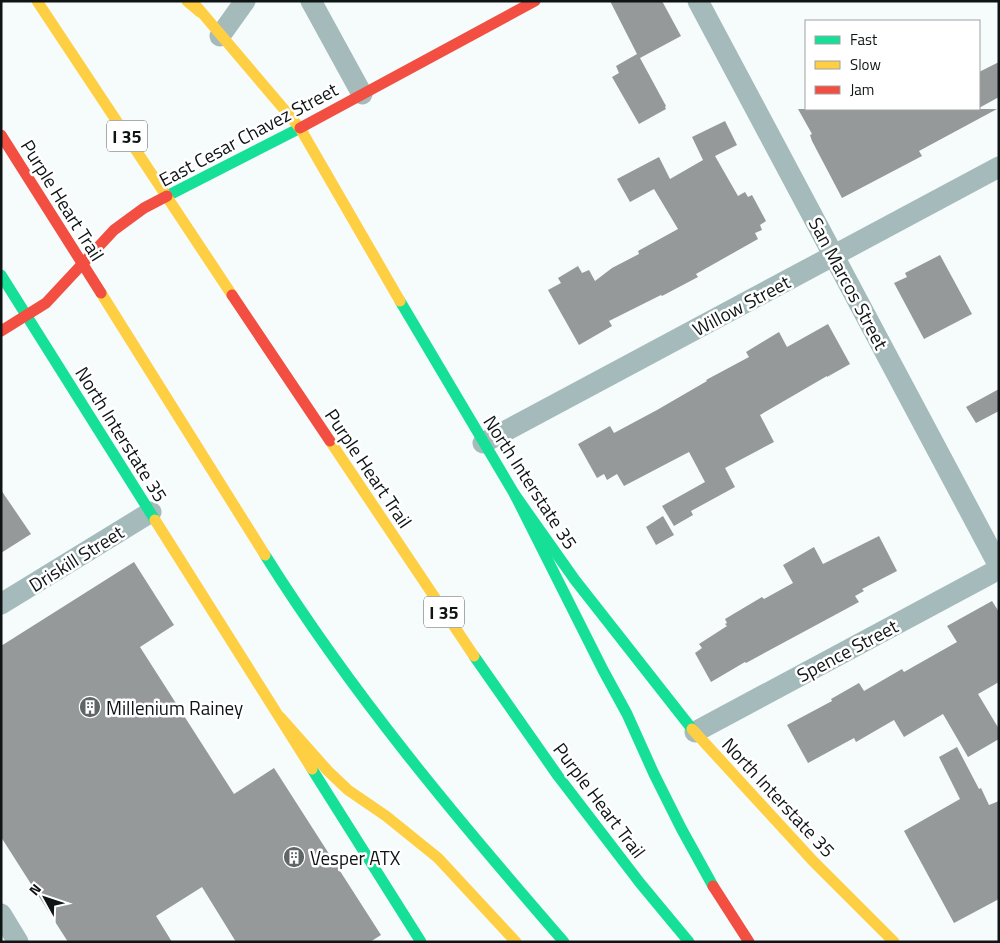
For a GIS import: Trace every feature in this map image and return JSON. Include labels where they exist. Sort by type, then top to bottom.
[{"type":"main road","name":"Purple Heart Trail","points":[[37,1],[458,633],[558,776],[689,942]]},
{"type":"main road","points":[[187,1],[200,12]]},
{"type":"main road","name":"North Interstate 35","points":[[192,1],[300,128],[483,443],[515,495],[575,580],[694,732],[813,861],[894,942]]},
{"type":"main road","name":"East Cesar Chavez Street","points":[[1,331],[46,303],[114,230],[144,208],[300,128],[535,1]]},
{"type":"main road","name":"Purple Heart Trail","points":[[1,135],[298,607],[408,757],[475,839],[564,942]]},
{"type":"main road","name":"North Interstate 35","points":[[1,275],[421,942]]},
{"type":"main road","points":[[515,495],[627,714],[681,828],[714,887],[749,942]]},
{"type":"main road","points":[[280,717],[328,771],[348,790],[393,821],[438,858],[516,942]]},
{"type":"street","points":[[220,36],[245,1]]},
{"type":"street","points":[[311,1],[362,94]]},
{"type":"street","name":"San Marcos Street","points":[[698,1],[999,567]]},
{"type":"street","name":"Willow Street","points":[[483,443],[999,167]]},
{"type":"street","name":"Driskill Street","points":[[1,604],[151,512]]},
{"type":"street","name":"Spence Street","points":[[694,732],[999,567]]},
{"type":"street","points":[[1,914],[18,942]]},
{"type":"building","points":[[610,1],[662,1],[681,36],[640,58],[666,109],[639,124],[612,77],[619,73],[616,66],[637,54]]},
{"type":"building","points":[[999,62],[999,97],[980,107],[980,72]]},
{"type":"building","points":[[798,109],[997,109],[919,151],[922,156],[842,198],[812,141],[810,135],[812,134]]},
{"type":"building","points":[[725,121],[737,145],[715,156],[738,196],[745,192],[748,197],[752,195],[766,221],[760,225],[762,230],[755,233],[758,239],[696,274],[698,277],[609,321],[612,326],[579,345],[548,290],[561,283],[558,278],[578,266],[582,273],[589,270],[595,281],[612,268],[639,254],[638,251],[678,229],[654,189],[630,202],[617,179],[659,157],[670,179],[703,160],[692,137]]},
{"type":"building","points":[[940,255],[972,314],[924,339],[894,283],[907,277],[905,273]]},
{"type":"building","points":[[828,324],[850,364],[760,415],[774,442],[725,468],[735,487],[691,511],[693,515],[674,526],[662,506],[705,482],[689,452],[624,486],[617,474],[607,480],[604,474],[597,478],[578,444],[610,426],[614,433],[657,410],[706,380],[749,357],[746,352],[779,332],[787,347]]},
{"type":"building","points":[[999,389],[999,411],[976,423],[966,407]]},
{"type":"building","points":[[1,490],[31,534],[1,553]]},
{"type":"building","points":[[663,516],[674,535],[656,545],[646,527]]},
{"type":"building","points":[[879,536],[897,571],[862,589],[864,591],[855,596],[859,602],[711,682],[695,653],[702,648],[699,644],[727,626],[725,619],[762,597],[764,599],[793,583],[783,565],[814,547],[823,564]]},
{"type":"building","name":"Millenium Rainey","points":[[134,562],[174,625],[140,647],[234,794],[274,768],[381,935],[370,942],[236,942],[202,887],[156,916],[172,942],[68,942],[1,837],[1,646]]},
{"type":"building","points":[[992,601],[999,612],[999,682],[978,694],[999,729],[999,739],[968,757],[943,714],[904,737],[894,720],[856,742],[854,738],[808,763],[787,725],[832,701],[831,699],[859,683],[864,691],[902,669],[904,672],[957,642],[947,626]]},
{"type":"building","points":[[957,747],[989,805],[999,801],[999,899],[954,923],[904,831],[960,799],[939,757]]},
{"type":"traffic: fast","points":[[167,196],[300,128]]},
{"type":"traffic: fast","points":[[1,275],[155,520]]},
{"type":"traffic: fast","points":[[400,301],[515,495],[575,580],[692,729]]},
{"type":"traffic: fast","points":[[515,495],[627,714],[681,828],[713,886]]},
{"type":"traffic: fast","points":[[265,555],[333,657],[407,755],[564,942]]},
{"type":"traffic: fast","points":[[474,656],[558,776],[640,883],[689,942]]},
{"type":"traffic: fast","points":[[312,769],[421,942]]},
{"type":"traffic: slow","points":[[37,1],[232,295]]},
{"type":"traffic: slow","points":[[187,1],[200,12]]},
{"type":"traffic: slow","points":[[192,1],[300,128],[400,301]]},
{"type":"traffic: slow","points":[[101,293],[265,555]]},
{"type":"traffic: slow","points":[[330,441],[474,656]]},
{"type":"traffic: slow","points":[[155,520],[312,769]]},
{"type":"traffic: slow","points":[[280,717],[328,771],[348,790],[386,816],[438,858],[516,942]]},
{"type":"traffic: slow","points":[[692,729],[813,861],[894,942]]},
{"type":"traffic: jam","points":[[300,128],[535,1]]},
{"type":"traffic: jam","points":[[1,135],[101,293]]},
{"type":"traffic: jam","points":[[1,331],[46,303],[114,230],[144,208],[167,196]]},
{"type":"traffic: jam","points":[[232,295],[330,441]]},
{"type":"traffic: jam","points":[[713,886],[749,942]]},
{"type":"place","name":"Millenium Rainey","points":[[90,707]]},
{"type":"place","name":"Vesper ATX","points":[[294,857]]}]
